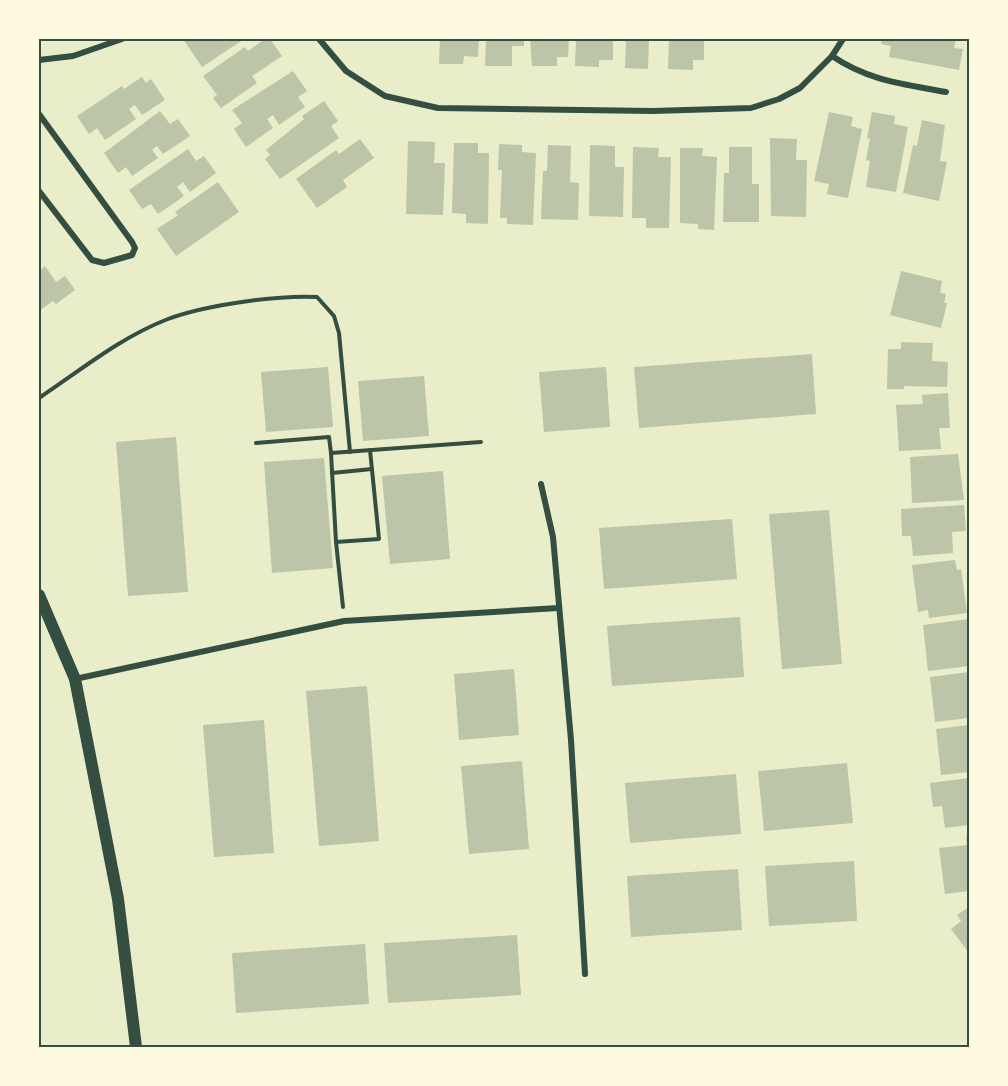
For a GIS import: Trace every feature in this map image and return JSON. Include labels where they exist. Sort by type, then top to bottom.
[{"type":"main road","points":[[39,595],[75,679],[118,899],[136,1047]]},
{"type":"street","points":[[39,60],[73,56],[122,39]]},
{"type":"street","points":[[319,39],[346,71],[385,96],[438,108],[653,111],[751,108],[779,99],[800,88],[832,56],[843,39]]},
{"type":"street","points":[[832,56],[854,70],[877,79],[946,92]]},
{"type":"street","points":[[39,114],[132,242],[135,248],[132,255],[104,263],[92,260],[39,191]]},
{"type":"street","points":[[541,484],[553,537],[571,740],[585,974]]},
{"type":"street","points":[[75,679],[344,621],[558,608]]},
{"type":"path","points":[[39,398],[94,359],[169,319],[233,304],[291,296],[317,297],[334,316],[339,333],[350,452]]},
{"type":"path","points":[[256,443],[329,437],[344,621]]},
{"type":"path","points":[[331,453],[482,442]]},
{"type":"path","points":[[336,542],[379,539],[370,450]]},
{"type":"path","points":[[332,473],[372,469]]},
{"type":"building","points":[[183,39],[244,39],[202,67]]},
{"type":"building","points":[[265,39],[270,39],[282,56],[252,76],[257,83],[221,108],[213,98],[217,95],[203,76],[245,47],[248,51]]},
{"type":"building","points":[[440,39],[479,39],[478,57],[464,56],[463,64],[439,64]]},
{"type":"building","points":[[486,39],[524,39],[524,46],[512,46],[512,66],[485,66]]},
{"type":"building","points":[[530,39],[569,39],[568,57],[557,57],[557,66],[532,66]]},
{"type":"building","points":[[579,39],[613,39],[613,60],[599,60],[599,67],[575,66],[576,41]]},
{"type":"building","points":[[622,39],[649,39],[648,69],[625,68],[626,42]]},
{"type":"building","points":[[669,39],[704,39],[704,60],[693,60],[693,70],[668,69]]},
{"type":"building","points":[[882,39],[956,39],[954,48],[963,49],[959,70],[889,57],[891,46],[881,44]]},
{"type":"building","points":[[293,71],[307,91],[298,97],[305,107],[279,125],[273,115],[267,119],[273,128],[246,147],[234,129],[242,123],[232,110]]},
{"type":"building","points":[[142,77],[146,83],[151,79],[165,100],[142,115],[135,105],[129,109],[136,119],[105,140],[97,128],[89,134],[77,116],[122,86],[124,89]]},
{"type":"building","points":[[324,101],[338,121],[331,126],[339,138],[280,179],[265,159],[270,155],[266,150],[304,119],[302,116]]},
{"type":"building","points":[[160,111],[170,124],[178,119],[190,136],[163,154],[157,146],[152,150],[158,158],[132,176],[126,167],[118,173],[104,153]]},
{"type":"building","points":[[829,112],[853,117],[851,126],[862,129],[848,198],[827,194],[829,184],[814,181]]},
{"type":"building","points":[[872,112],[895,116],[894,124],[908,127],[896,192],[866,187],[870,161],[866,160],[870,139],[867,138]]},
{"type":"building","points":[[922,120],[945,125],[940,161],[947,162],[939,201],[903,193],[913,145],[917,146]]},
{"type":"building","points":[[770,138],[797,139],[796,160],[807,160],[806,217],[771,216]]},
{"type":"building","points":[[360,139],[374,158],[343,180],[347,187],[317,208],[296,179],[336,150],[339,154]]},
{"type":"building","points":[[408,141],[435,142],[434,163],[445,163],[443,215],[406,214]]},
{"type":"building","points":[[454,143],[478,143],[478,153],[489,153],[488,224],[466,223],[466,214],[452,213]]},
{"type":"building","points":[[499,144],[522,145],[522,152],[536,153],[533,225],[507,224],[507,218],[500,218],[502,170],[498,170]]},
{"type":"building","points":[[548,145],[571,146],[570,182],[579,183],[578,220],[541,219],[543,171],[547,171]]},
{"type":"building","points":[[590,145],[615,146],[615,167],[624,167],[623,217],[589,216]]},
{"type":"building","points":[[633,147],[659,148],[658,157],[671,157],[669,228],[646,228],[646,218],[632,218]]},
{"type":"building","points":[[729,147],[752,147],[752,184],[759,184],[759,222],[723,222],[724,173],[729,173]]},
{"type":"building","points":[[680,148],[703,148],[702,156],[717,157],[714,230],[698,229],[698,224],[680,223]]},
{"type":"building","points":[[188,149],[196,161],[204,156],[216,173],[190,192],[183,182],[177,187],[184,196],[158,214],[151,204],[142,209],[129,190]]},
{"type":"building","points":[[218,182],[239,212],[176,256],[157,229],[178,215],[175,212]]},
{"type":"building","points":[[45,266],[56,282],[65,276],[75,290],[56,304],[53,301],[39,311],[39,271]]},
{"type":"building","points":[[901,271],[942,281],[940,293],[946,294],[944,303],[947,303],[941,328],[890,315]]},
{"type":"building","points":[[901,342],[933,343],[932,361],[948,362],[947,387],[904,386],[904,389],[887,389],[888,349],[901,349]]},
{"type":"building","points":[[812,354],[816,414],[639,428],[634,367]]},
{"type":"building","points":[[328,367],[333,427],[266,432],[261,372]]},
{"type":"building","points":[[606,367],[610,427],[544,432],[539,372]]},
{"type":"building","points":[[424,376],[429,436],[363,441],[358,381]]},
{"type":"building","points":[[948,393],[950,428],[939,428],[941,449],[899,451],[896,405],[923,404],[922,395]]},
{"type":"building","points":[[176,437],[188,592],[128,596],[116,442]]},
{"type":"building","points":[[958,454],[964,500],[912,503],[910,457]]},
{"type":"building","points":[[324,458],[333,568],[272,573],[264,462]]},
{"type":"building","points":[[443,471],[450,559],[390,564],[382,476]]},
{"type":"building","points":[[964,505],[966,531],[952,532],[953,553],[913,556],[911,536],[902,536],[901,509]]},
{"type":"building","points":[[829,510],[842,664],[782,669],[769,514]]},
{"type":"building","points":[[732,519],[737,579],[604,589],[599,528]]},
{"type":"building","points":[[955,560],[957,570],[961,569],[967,613],[929,618],[928,610],[918,612],[912,565]]},
{"type":"building","points":[[740,617],[744,677],[612,686],[607,626]]},
{"type":"building","points":[[969,619],[969,666],[928,671],[923,625]]},
{"type":"building","points":[[514,669],[519,735],[459,740],[454,674]]},
{"type":"building","points":[[969,672],[969,718],[935,722],[930,677]]},
{"type":"building","points":[[367,686],[379,841],[319,846],[306,691]]},
{"type":"building","points":[[264,720],[274,853],[214,857],[203,725]]},
{"type":"building","points":[[969,725],[969,772],[941,775],[936,729]]},
{"type":"building","points":[[522,761],[529,849],[469,854],[461,766]]},
{"type":"building","points":[[847,763],[853,823],[764,831],[758,771]]},
{"type":"building","points":[[736,774],[741,834],[630,843],[625,783]]},
{"type":"building","points":[[969,778],[969,825],[945,828],[942,806],[933,807],[930,783]]},
{"type":"building","points":[[966,836],[969,836],[969,891],[945,894],[939,848],[967,845]]},
{"type":"building","points":[[854,861],[857,921],[769,926],[765,866]]},
{"type":"building","points":[[738,869],[742,930],[631,937],[627,876]]},
{"type":"building","points":[[969,907],[969,953],[951,929],[961,921],[957,915]]},
{"type":"building","points":[[517,935],[521,995],[388,1003],[384,943]]},
{"type":"building","points":[[365,944],[369,1004],[236,1013],[232,953]]}]
